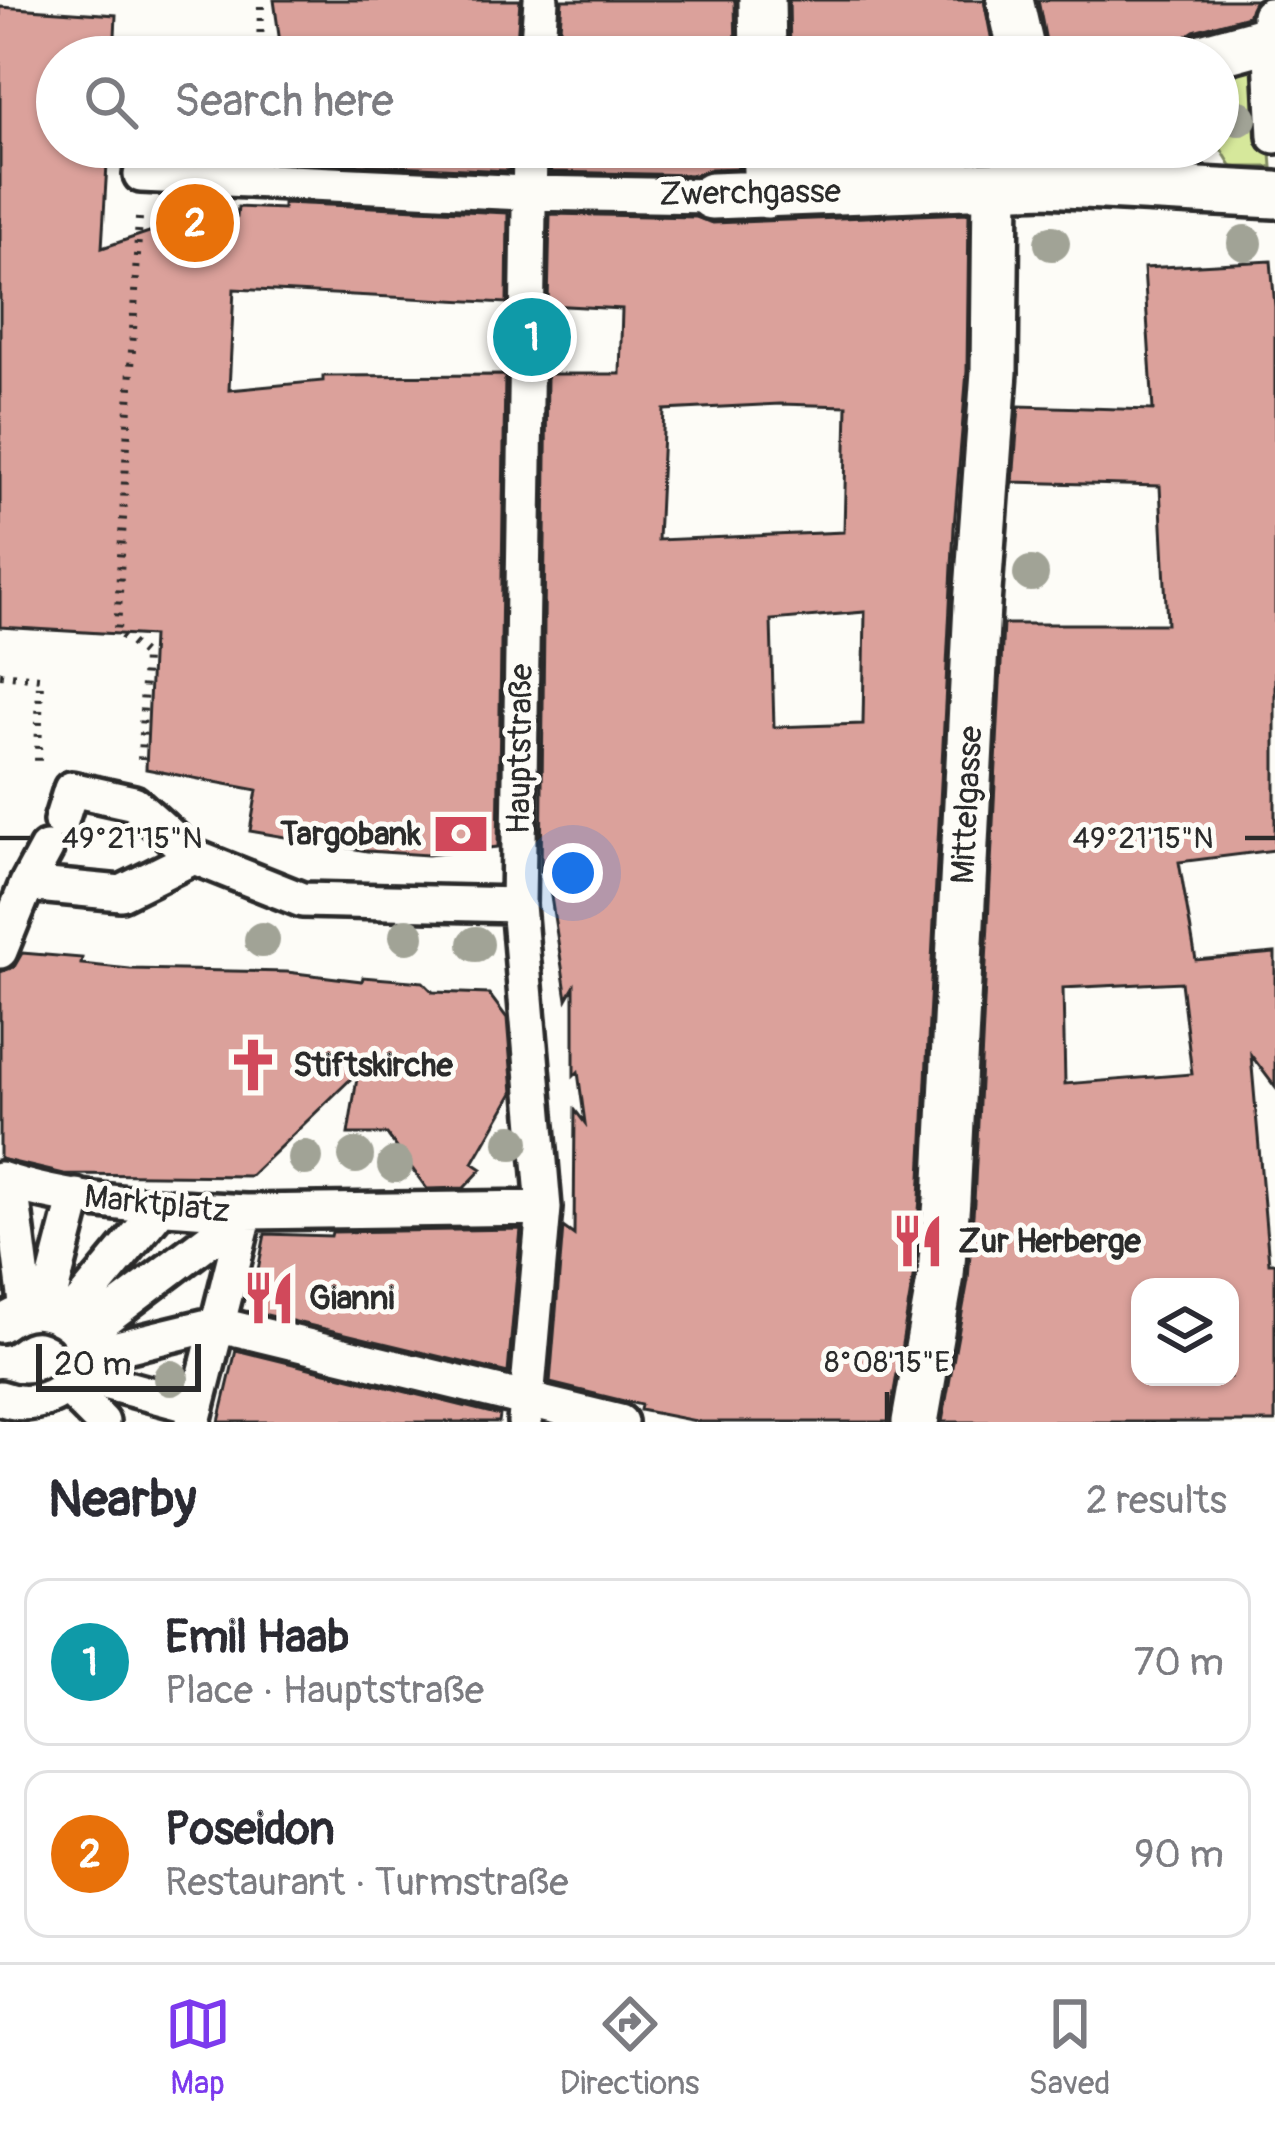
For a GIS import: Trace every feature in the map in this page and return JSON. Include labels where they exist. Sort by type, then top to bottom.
[{"type":"street","points":[[538,36],[541,0]]},
{"type":"street","points":[[762,0],[763,36]]},
{"type":"street","points":[[1010,0],[1018,36]]},
{"type":"street","points":[[1239,40],[1268,27],[1275,136]]},
{"type":"street","name":"Hauptstraße","points":[[526,1411],[544,1208],[518,904],[528,168]]},
{"type":"street","points":[[766,168],[767,195]]},
{"type":"street","name":"Zwerchgasse","points":[[141,175],[526,193],[712,196],[996,186],[1036,168]]},
{"type":"street","name":"Zwerchgasse","points":[[1066,168],[1275,195]]},
{"type":"street","name":"Mittelgasse","points":[[915,1422],[941,1275],[947,1200],[977,605],[994,372],[996,186]]},
{"type":"street","points":[[0,951],[60,820],[134,803],[194,857],[302,900],[518,904]]},
{"type":"street","points":[[27,884],[121,892],[194,857]]},
{"type":"street","points":[[7,1182],[38,1371],[102,1422]]},
{"type":"street","name":"Marktplatz","points":[[7,1182],[160,1207],[246,1212],[195,1415]]},
{"type":"street","points":[[38,1371],[76,1196]]},
{"type":"street","points":[[38,1371],[160,1207]]},
{"type":"street","points":[[38,1371],[246,1212],[544,1208]]},
{"type":"street","points":[[38,1371],[216,1324],[526,1411],[620,1422]]},
{"type":"street","points":[[38,1371],[195,1415]]},
{"type":"path","points":[[260,36],[261,0]]},
{"type":"path","points":[[134,803],[140,783],[145,655],[117,631],[141,175]]},
{"type":"path","points":[[0,674],[40,678],[38,782],[60,820]]},
{"type":"green space","points":[[1263,48],[1272,167],[1239,167],[1239,55]]},
{"type":"building","points":[[274,0],[520,0],[517,36],[279,36]]},
{"type":"building","points":[[562,0],[735,0],[736,36],[559,36]]},
{"type":"building","points":[[789,0],[984,0],[991,36],[790,36]]},
{"type":"building","points":[[1038,0],[1255,0],[1248,16],[1186,36],[1045,36]]},
{"type":"building","points":[[0,7],[116,15],[115,36],[36,36],[36,168],[107,168],[102,248],[202,214],[237,217],[238,207],[283,209],[283,203],[508,213],[507,303],[234,289],[229,390],[323,381],[323,376],[505,375],[498,847],[428,855],[367,851],[250,831],[257,790],[146,769],[152,636],[0,627]]},
{"type":"building","points":[[442,168],[509,168],[509,171]]},
{"type":"building","points":[[551,168],[739,168],[696,175],[551,172]]},
{"type":"building","points":[[969,213],[967,371],[954,527],[920,1198],[914,1272],[889,1422],[701,1422],[640,1410],[641,1405],[550,1383],[563,1227],[574,1235],[575,1110],[585,1123],[578,1072],[574,1076],[574,987],[567,999],[547,871],[541,871],[547,374],[620,374],[622,309],[548,305],[550,214],[696,217],[713,223]],"holes":[[[847,406],[844,532],[658,540],[664,410]],[[865,612],[863,724],[774,727],[771,620]]]},
{"type":"building","points":[[1271,261],[1275,307],[1275,850],[1179,862],[1196,960],[1275,953],[1275,1087],[1251,1055],[1269,1263],[1275,1263],[1275,1422],[942,1422],[968,1280],[974,1202],[1003,624],[1167,624],[1160,486],[1013,482],[1019,406],[1153,410],[1144,268]],"holes":[[[1181,982],[1192,1074],[1065,1084],[1063,988]]]},
{"type":"building","name":"Stiftskirche","points":[[22,953],[82,958],[81,964],[130,969],[287,972],[362,981],[363,977],[423,982],[433,992],[489,994],[507,1018],[513,1093],[473,1163],[482,1169],[464,1188],[427,1189],[387,1134],[348,1134],[358,1072],[250,1176],[64,1174],[0,1159],[0,972],[14,967]]},
{"type":"building","points":[[521,1229],[508,1373],[250,1311],[265,1234]]},
{"type":"building","points":[[236,1350],[500,1415],[499,1422],[219,1422]]},
{"type":"place","name":"Poseidon","points":[[195,223]]},
{"type":"place","name":"Emil Haab","points":[[532,337]]},
{"type":"place","name":"Targobank","points":[[461,834]]},
{"type":"place","name":"Stiftskirche","points":[[253,1065]]},
{"type":"place","name":"Zur Herberge","points":[[918,1241]]},
{"type":"place","name":"Gianni","points":[[269,1298]]}]
